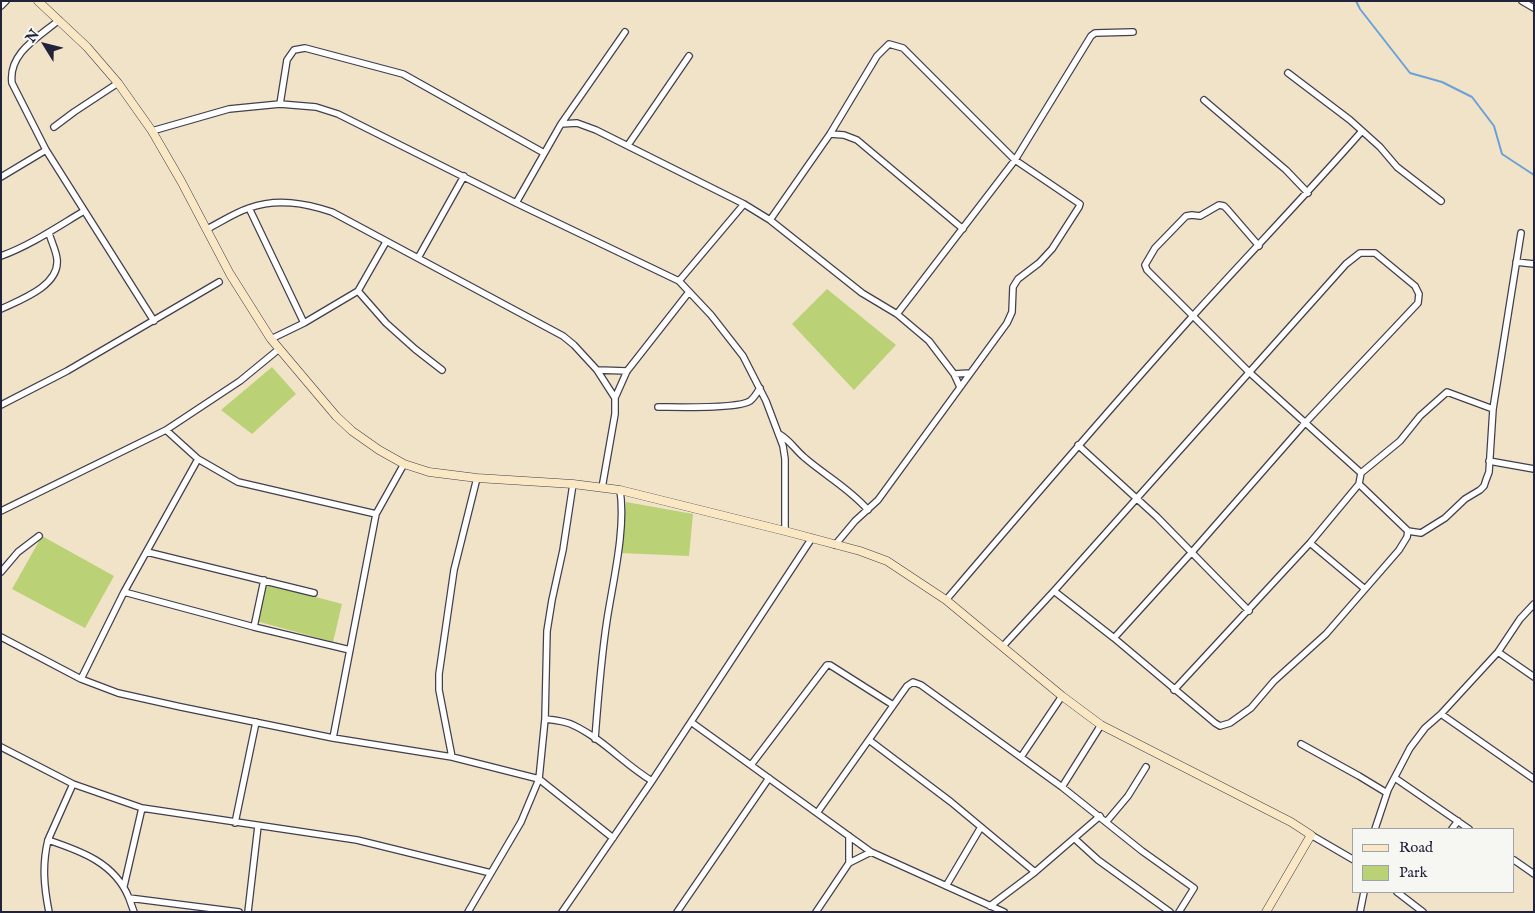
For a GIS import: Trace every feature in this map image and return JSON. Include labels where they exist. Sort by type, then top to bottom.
[{"type":"street","points":[[1,6],[6,1]]},
{"type":"street","points":[[38,1],[87,47],[118,83],[152,131],[230,274],[271,339],[336,416],[352,431],[372,445],[404,464],[429,472],[477,478],[573,484],[620,490],[812,538],[860,551],[887,561],[946,600],[1062,696],[1102,725],[1291,822],[1352,859]]},
{"type":"street","points":[[1526,2],[1534,8]]},
{"type":"street","points":[[59,20],[19,54],[10,73],[12,83],[46,150],[154,321]]},
{"type":"street","points":[[516,203],[561,124],[625,32]]},
{"type":"street","points":[[896,314],[1015,160],[1091,36],[1095,33],[1133,32]]},
{"type":"street","points":[[770,220],[830,134],[877,56],[889,44],[903,48],[1015,160],[1080,204],[1080,207],[1052,249],[1039,263],[1018,279],[1013,287],[1012,312],[1007,323],[878,500],[855,521],[835,545]]},
{"type":"street","points":[[280,104],[287,60],[294,50],[305,48],[403,74],[544,153]]},
{"type":"street","points":[[628,145],[689,56]]},
{"type":"street","points":[[1288,73],[1362,131],[1397,166],[1441,201]]},
{"type":"street","points":[[54,127],[118,83]]},
{"type":"street","points":[[1204,100],[1286,170],[1308,193]]},
{"type":"street","points":[[152,131],[229,109],[280,104],[316,107],[338,114],[516,203],[679,281],[732,340],[760,388],[783,446],[785,459],[785,531]]},
{"type":"street","points":[[561,124],[577,123],[596,130],[744,204],[770,220],[862,292],[896,314],[929,341],[954,374],[960,387]]},
{"type":"street","points":[[946,600],[1078,445],[1193,316],[1308,193],[1362,131]]},
{"type":"street","points":[[830,134],[844,135],[857,140],[963,229]]},
{"type":"street","points":[[1,177],[46,150]]},
{"type":"street","points":[[418,258],[464,176]]},
{"type":"street","points":[[207,229],[249,208],[272,202],[290,202],[332,212],[563,336],[597,370],[615,398]]},
{"type":"street","points":[[679,281],[744,204]]},
{"type":"street","points":[[1259,246],[1227,209],[1219,205],[1200,216],[1186,216],[1155,248],[1145,265],[1147,270],[1249,372],[1361,473]]},
{"type":"street","points":[[249,208],[304,324]]},
{"type":"street","points":[[1,256],[15,251],[49,233],[84,211]]},
{"type":"street","points":[[1,309],[37,292],[51,278],[56,270],[57,260],[49,233]]},
{"type":"street","points":[[1359,484],[1408,531],[1421,533],[1446,518],[1465,499],[1480,490],[1486,480],[1490,462],[1493,409],[1521,234]]},
{"type":"street","points":[[271,339],[304,324],[358,290],[386,242]]},
{"type":"street","points":[[1003,646],[1346,264],[1360,254],[1375,253],[1415,286],[1419,294],[1418,303],[1304,423],[1114,638]]},
{"type":"street","points":[[1516,262],[1534,264]]},
{"type":"street","points":[[1,405],[68,371],[219,282]]},
{"type":"street","points":[[358,290],[386,322],[415,349],[442,370]]},
{"type":"street","points":[[602,488],[615,414],[615,398],[627,371],[689,292]]},
{"type":"street","points":[[1,511],[166,430],[240,381],[279,349]]},
{"type":"street","points":[[597,370],[627,371]]},
{"type":"street","points":[[954,374],[970,373]]},
{"type":"street","points":[[658,407],[745,404],[751,401],[760,388]]},
{"type":"street","points":[[1174,690],[1310,543],[1359,484],[1361,473],[1400,441],[1420,416],[1447,392],[1493,409]]},
{"type":"street","points":[[166,430],[198,460],[238,482],[376,514]]},
{"type":"street","points":[[779,434],[794,445],[804,457],[848,490],[868,510]]},
{"type":"street","points":[[1078,445],[1192,552],[1249,611]]},
{"type":"street","points":[[81,679],[124,592],[198,460]]},
{"type":"street","points":[[1490,462],[1534,470]]},
{"type":"street","points":[[333,738],[376,514],[404,464]]},
{"type":"street","points":[[452,756],[439,690],[439,674],[454,570],[477,478]]},
{"type":"street","points":[[468,912],[521,822],[539,779],[545,719],[547,631],[563,550],[573,484]]},
{"type":"street","points":[[595,739],[604,644],[619,536],[620,490]]},
{"type":"street","points":[[1054,591],[1220,726],[1230,723],[1251,708],[1274,681],[1326,634],[1399,550],[1407,537],[1408,531]]},
{"type":"street","points":[[1,572],[18,552],[39,536]]},
{"type":"street","points":[[562,912],[614,838],[812,538]]},
{"type":"street","points":[[1310,543],[1365,589]]},
{"type":"street","points":[[146,552],[314,593]]},
{"type":"street","points":[[254,627],[264,580]]},
{"type":"street","points":[[124,592],[254,627],[350,650]]},
{"type":"street","points":[[1376,828],[1387,794],[1410,748],[1425,728],[1441,714],[1498,652],[1520,620],[1534,604]]},
{"type":"street","points":[[1,637],[81,679],[118,692],[333,738],[452,756],[539,779],[614,838]]},
{"type":"street","points":[[1498,652],[1534,677]]},
{"type":"street","points":[[751,765],[827,665],[830,665],[893,705]]},
{"type":"street","points":[[817,813],[893,705],[907,686],[913,682],[1062,787],[1107,821],[1142,851],[1194,888],[1179,912]]},
{"type":"street","points":[[1021,757],[1062,696]]},
{"type":"street","points":[[1441,714],[1534,779]]},
{"type":"street","points":[[545,719],[575,726],[652,781]]},
{"type":"street","points":[[235,823],[256,722]]},
{"type":"street","points":[[691,722],[871,852],[1004,912]]},
{"type":"street","points":[[1062,787],[1102,725]]},
{"type":"street","points":[[869,740],[951,802],[1035,872]]},
{"type":"street","points":[[1301,744],[1360,776],[1387,794]]},
{"type":"street","points":[[1,747],[74,784],[142,808],[357,840],[492,873]]},
{"type":"street","points":[[1107,821],[1128,796],[1146,767]]},
{"type":"street","points":[[677,912],[769,778]]},
{"type":"street","points":[[1395,778],[1468,828]]},
{"type":"street","points":[[49,912],[44,883],[48,840],[74,784]]},
{"type":"street","points":[[124,886],[142,808]]},
{"type":"street","points":[[990,906],[1035,872],[1100,816]]},
{"type":"street","points":[[1453,828],[1458,821]]},
{"type":"street","points":[[248,912],[258,826]]},
{"type":"street","points":[[946,886],[981,827]]},
{"type":"street","points":[[1266,912],[1311,834]]},
{"type":"street","points":[[849,836],[849,863]]},
{"type":"street","points":[[1075,839],[1098,860],[1170,912]]},
{"type":"street","points":[[48,840],[92,857],[106,866],[124,886],[134,912]]},
{"type":"street","points":[[816,912],[849,863],[871,852]]},
{"type":"street","points":[[1515,861],[1534,874]]},
{"type":"street","points":[[1360,912],[1364,893]]},
{"type":"street","points":[[1400,893],[1423,912]]},
{"type":"street","points":[[129,898],[239,912]]},
{"type":"green space","points":[[827,289],[896,345],[854,390],[792,324]]},
{"type":"green space","points":[[272,367],[296,394],[252,434],[221,410]]},
{"type":"green space","points":[[626,502],[693,514],[689,556],[621,553]]},
{"type":"green space","points":[[42,536],[114,576],[85,628],[12,589]]},
{"type":"green space","points":[[267,584],[342,604],[333,642],[256,621]]},
{"type":"waterway","points":[[1356,1],[1360,9],[1410,73],[1442,82],[1472,97],[1494,126],[1502,154],[1534,175]]}]
